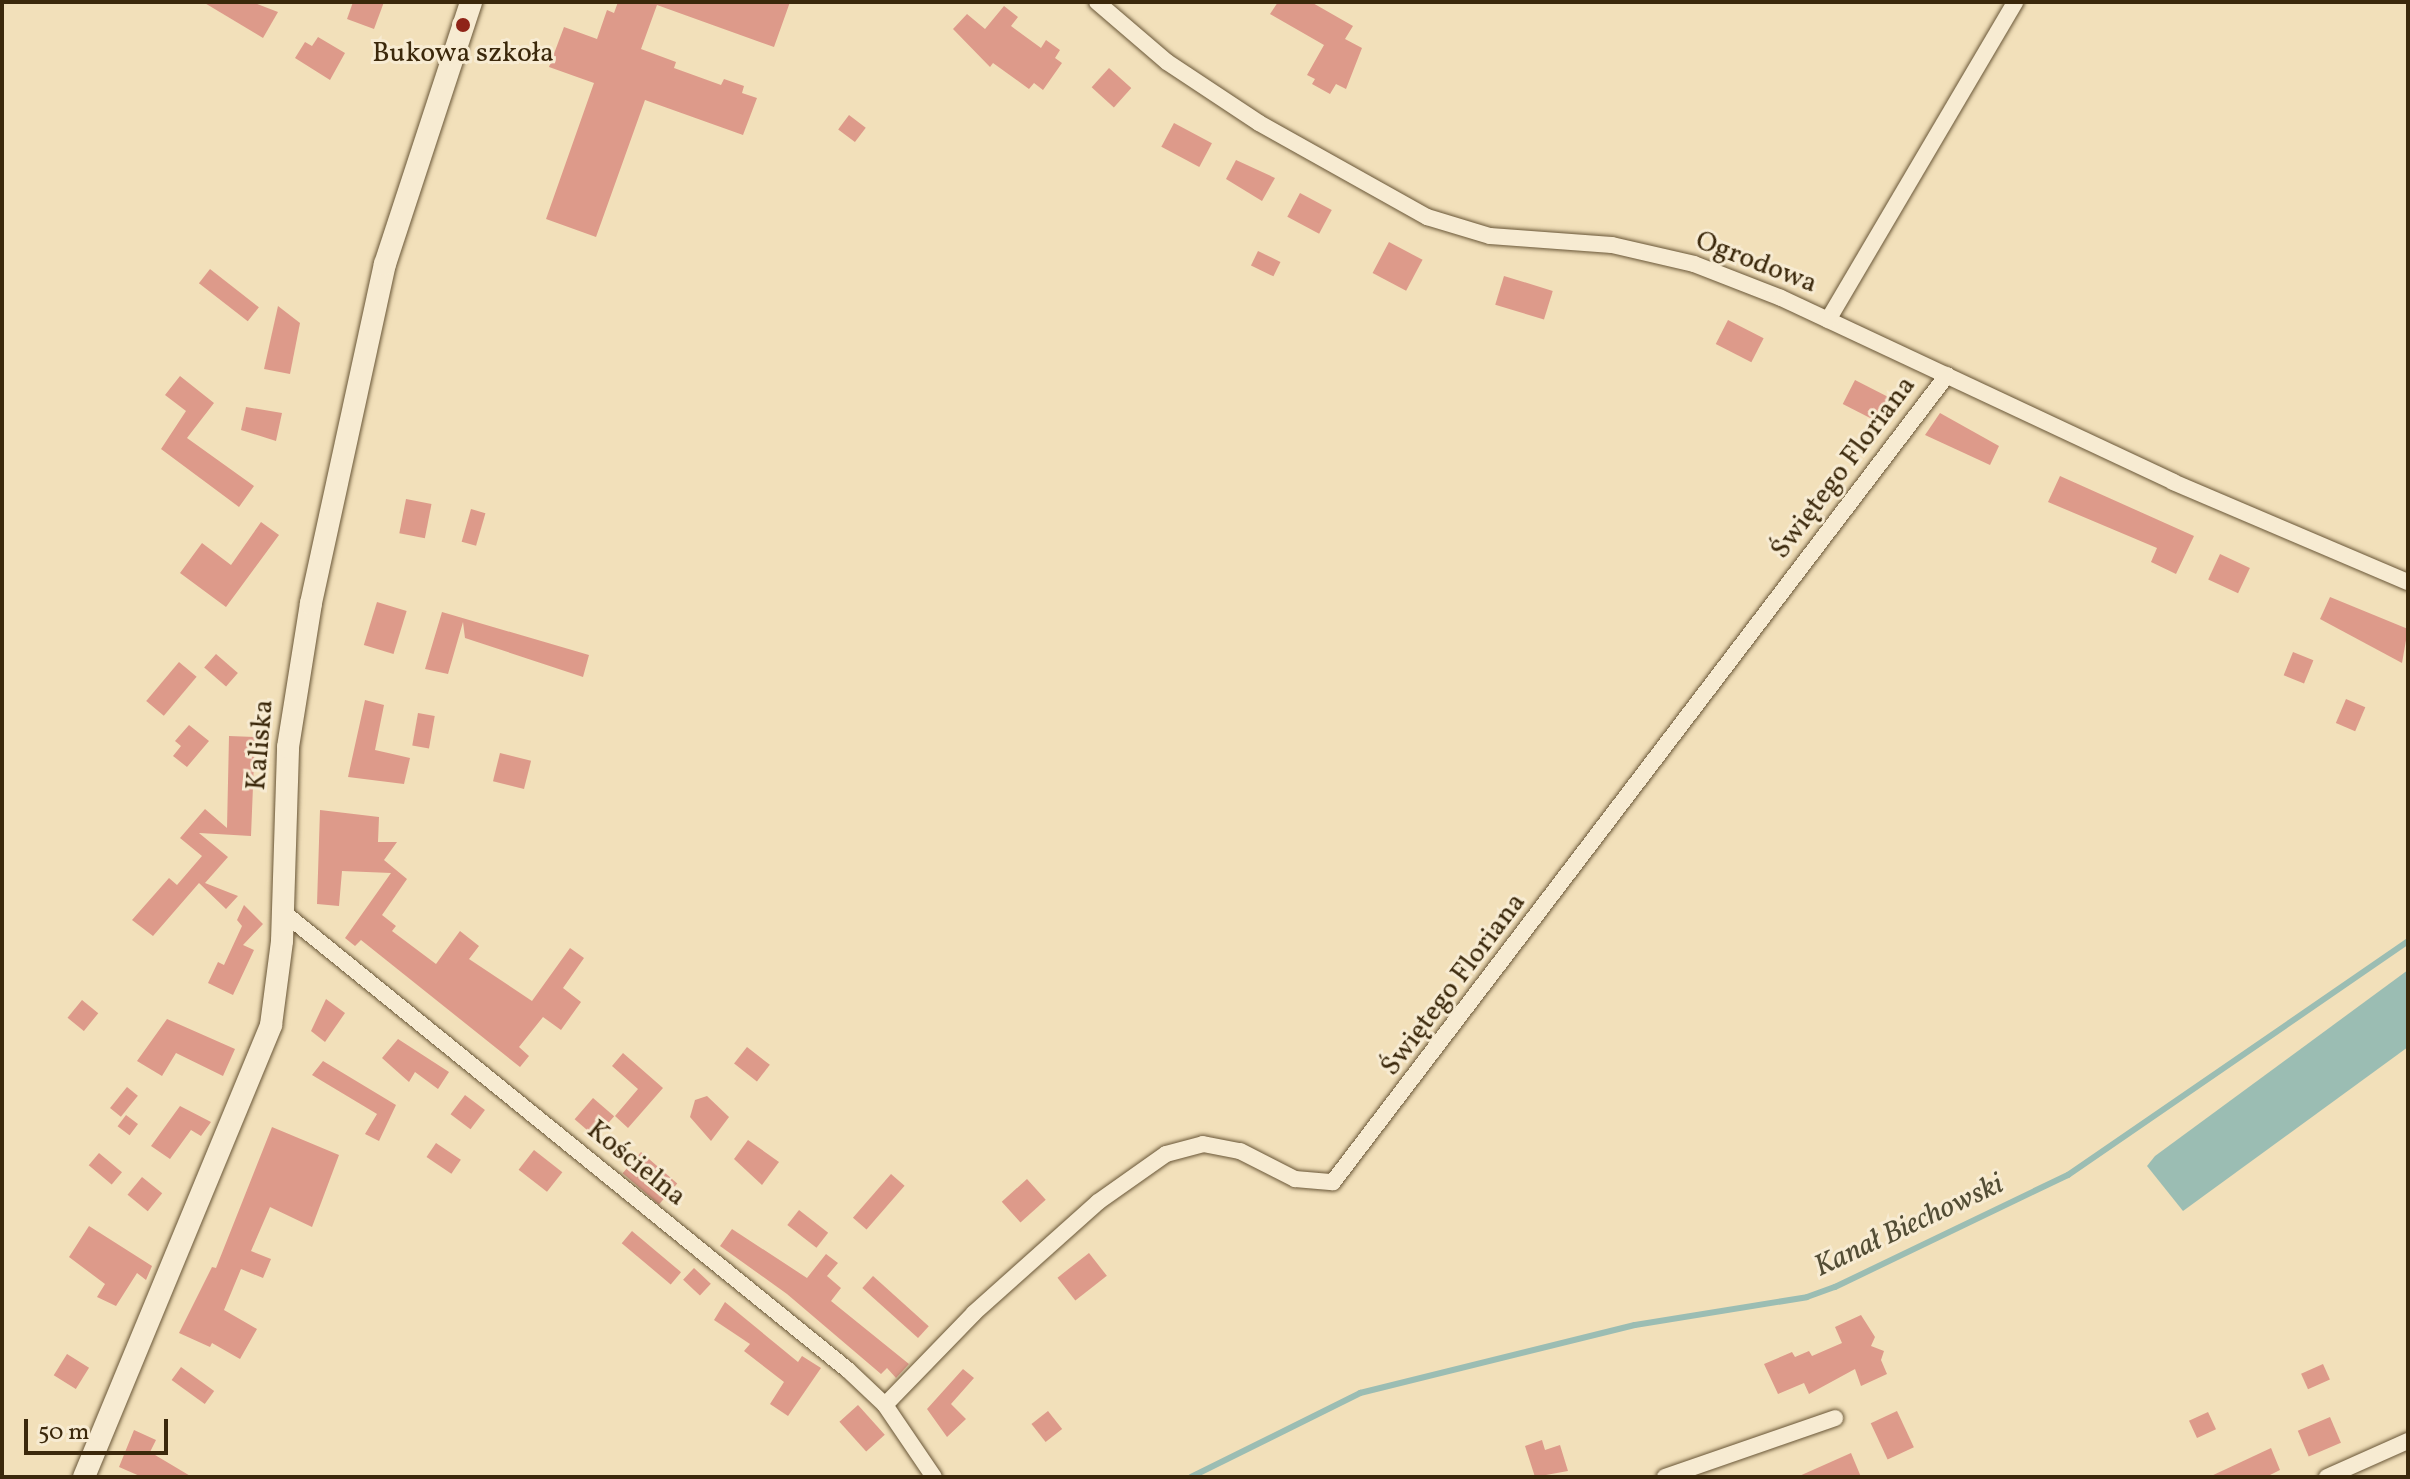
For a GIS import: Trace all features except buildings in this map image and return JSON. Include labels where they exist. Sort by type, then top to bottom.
[{"type":"main road","name":"Kaliska","points":[[84,1477],[263,1049],[277,996],[290,733],[317,574],[385,264],[471,2]]},
{"type":"street","name":"Ogrodowa","points":[[1097,2],[1167,62],[1259,123],[1427,217],[1490,236],[1612,245],[1694,264],[1828,320],[2173,482],[2408,582]]},
{"type":"street","points":[[1828,320],[2015,2]]},
{"type":"street","name":"Świętego Floriana","points":[[885,1405],[974,1313],[1086,1212],[1166,1154],[1203,1144],[1240,1151],[1295,1179],[1333,1182],[1947,375]]},
{"type":"street","name":"Kościelna","points":[[283,912],[885,1405],[934,1477]]},
{"type":"street","points":[[1665,1477],[1835,1418]]},
{"type":"street","points":[[2327,1477],[2408,1441]]},
{"type":"water","points":[[2408,970],[2408,1047],[2183,1211],[2147,1166],[2155,1156]]},
{"type":"waterway","name":"Kanał Biechowski","points":[[1191,1477],[1360,1393],[1635,1325],[1807,1297],[1835,1287],[2068,1175],[2408,941]]},
{"type":"place","name":"Bukowa szkoła","points":[[463,25]]}]
